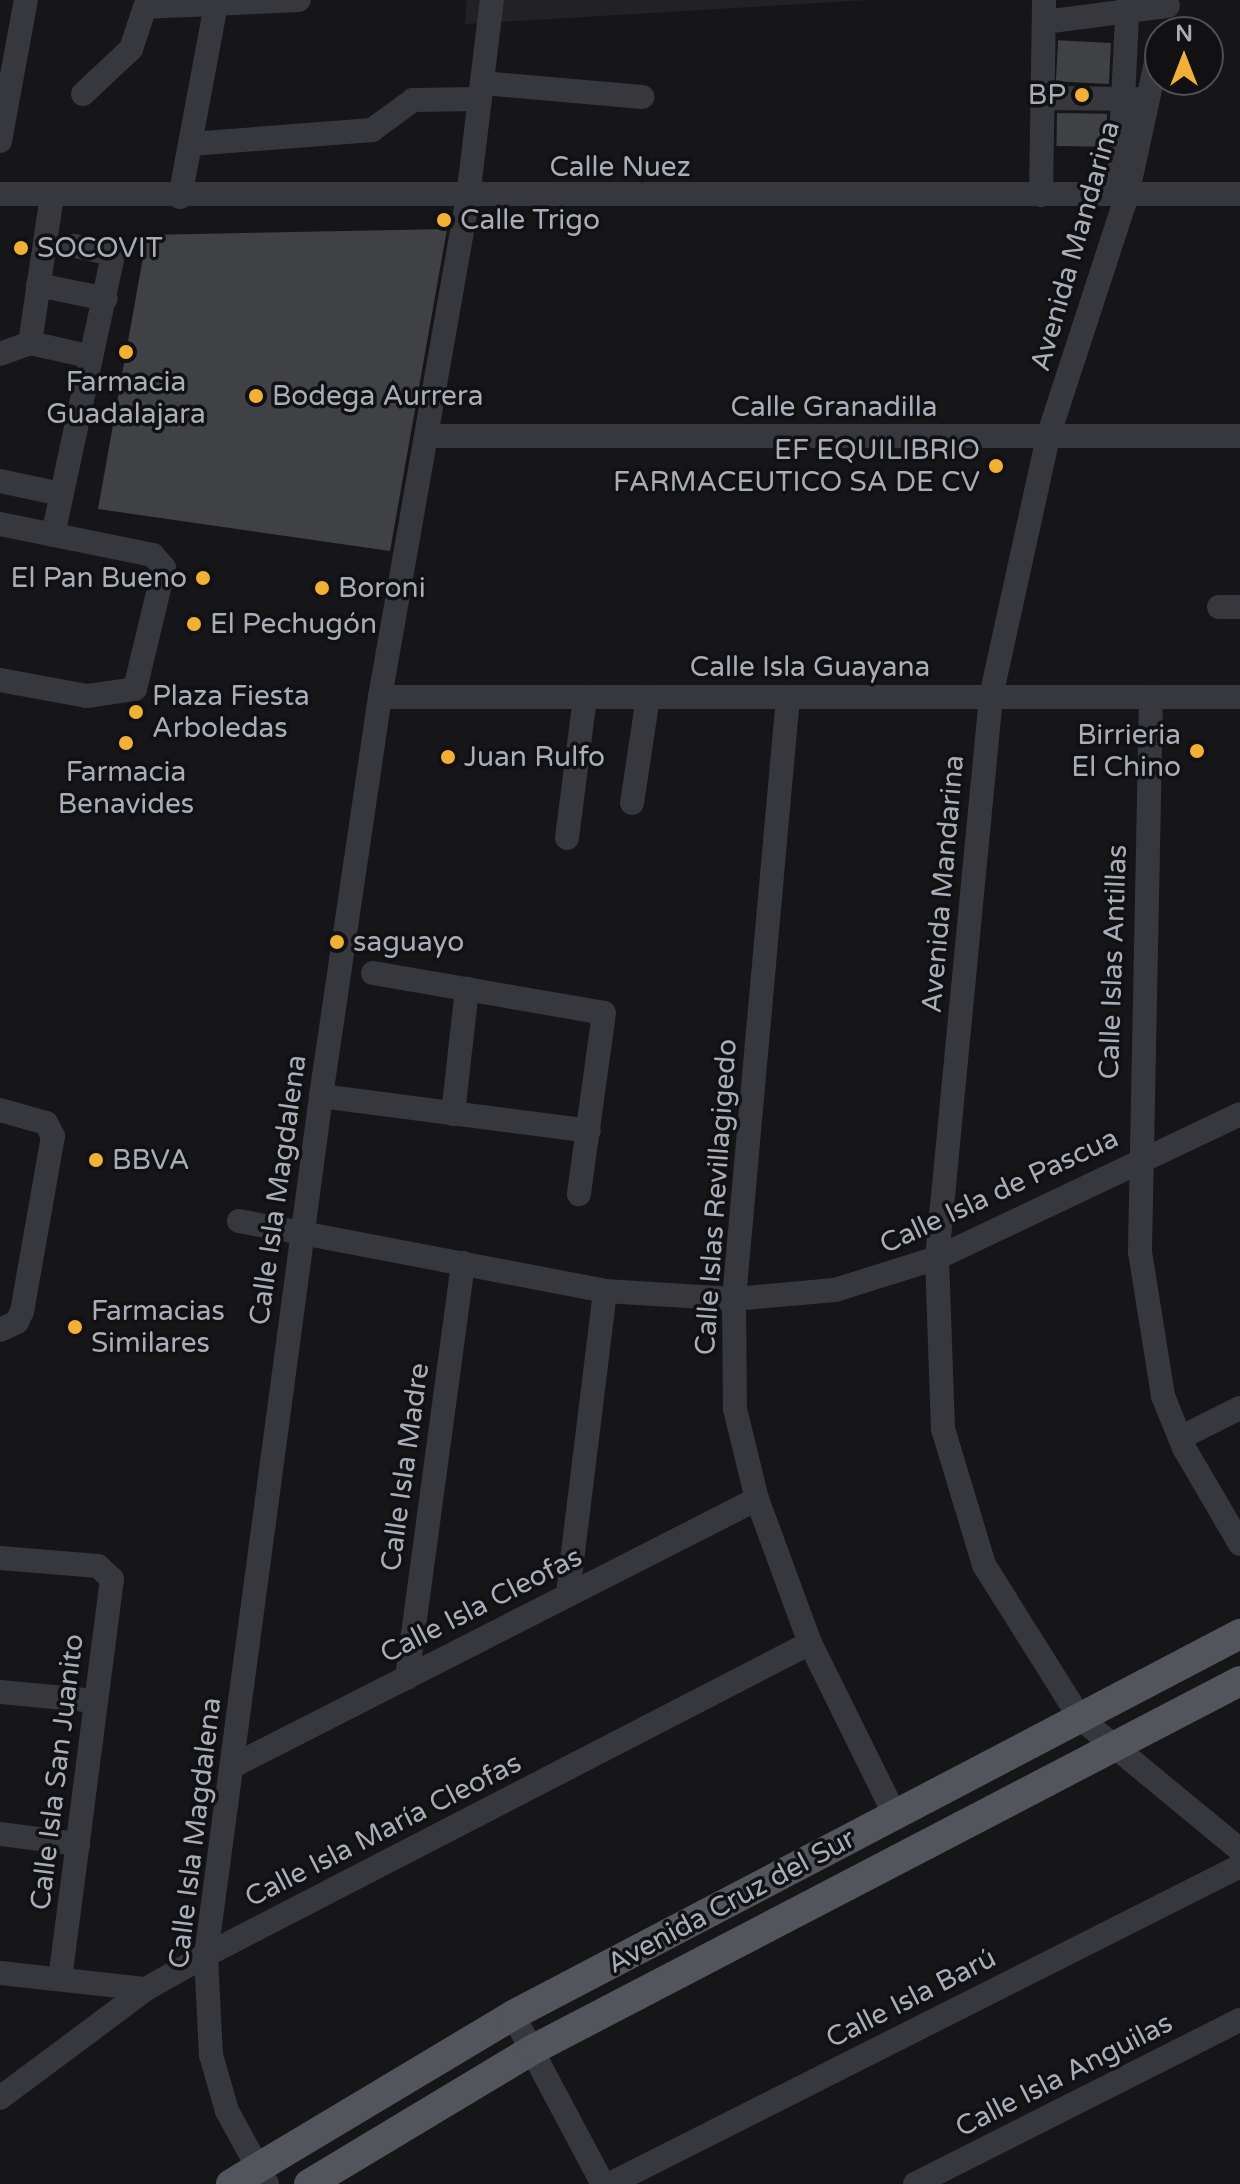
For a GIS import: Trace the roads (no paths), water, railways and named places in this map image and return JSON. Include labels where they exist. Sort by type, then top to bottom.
[{"type":"main road","name":"Avenida Cruz del Sur","points":[[251,2178],[513,2015],[1240,1634]]},
{"type":"main road","name":"Avenida Cruz del Sur","points":[[309,2184],[534,2049],[1240,1681]]},
{"type":"street","points":[[0,141],[26,0]]},
{"type":"street","points":[[83,94],[131,49],[145,7],[299,0]]},
{"type":"street","name":"Calle Isla Magdalena","points":[[251,2178],[211,2055],[206,1955],[321,1096],[380,697],[468,197],[492,0]]},
{"type":"street","points":[[180,197],[217,2]]},
{"type":"street","points":[[1041,195],[1044,11],[1168,3]]},
{"type":"street","points":[[1123,195],[1127,6]]},
{"type":"street","points":[[191,144],[372,130],[413,100],[481,91],[642,97]]},
{"type":"street","points":[[1043,98],[1148,98]]},
{"type":"street","name":"Avenida Mandarina","points":[[1148,98],[1123,195],[1048,437],[991,697],[937,1258],[943,1429],[961,1499],[984,1565],[1080,1718],[1240,1850]]},
{"type":"street","name":"Calle Nuez","points":[[0,194],[468,197],[1240,194]]},
{"type":"street","points":[[30,343],[52,195]]},
{"type":"street","points":[[53,535],[88,356],[106,299],[113,254],[74,246]]},
{"type":"street","points":[[38,285],[106,299]]},
{"type":"street","points":[[0,354],[30,343],[88,356]]},
{"type":"street","name":"Calle Granadilla","points":[[428,436],[1240,436]]},
{"type":"street","points":[[0,481],[61,494]]},
{"type":"street","points":[[0,524],[162,562],[139,683],[126,693],[87,696],[0,680]]},
{"type":"street","name":"Calle Isla Guayana","points":[[380,697],[1240,697]]},
{"type":"street","points":[[567,838],[585,697]]},
{"type":"street","points":[[632,803],[648,697]]},
{"type":"street","name":"Calle Islas Revillagigedo","points":[[788,697],[734,1299],[735,1409],[757,1499],[810,1643],[895,1815]]},
{"type":"street","name":"Calle Islas Antillas","points":[[1151,697],[1137,1161],[1150,1343],[1180,1438],[1240,1544]]},
{"type":"street","points":[[373,973],[604,1013],[579,1194]]},
{"type":"street","points":[[453,1114],[467,989]]},
{"type":"street","points":[[321,1096],[589,1131]]},
{"type":"street","points":[[0,1110],[46,1123],[53,1136],[22,1311],[17,1322],[0,1330]]},
{"type":"street","name":"Calle Isla de Pascua","points":[[239,1221],[605,1291],[734,1299],[835,1290],[937,1258],[1240,1114]]},
{"type":"street","name":"Calle Isla Madre","points":[[407,1678],[463,1263]]},
{"type":"street","points":[[568,1593],[605,1291]]},
{"type":"street","points":[[1180,1438],[1240,1408]]},
{"type":"street","name":"Calle Isla Cleofas","points":[[233,1766],[757,1499]]},
{"type":"street","name":"Calle Isla San Juanito","points":[[0,1558],[98,1566],[109,1573],[96,1701],[60,1979]]},
{"type":"street","name":"Calle Isla María Cleofas","points":[[0,2098],[146,1989],[206,1955],[810,1643]]},
{"type":"street","points":[[0,1692],[96,1701]]},
{"type":"street","points":[[0,1834],[78,1844]]},
{"type":"street","name":"Calle Isla Barú","points":[[610,2184],[1240,1866]]},
{"type":"street","points":[[0,1973],[146,1989]]},
{"type":"street","points":[[513,2015],[534,2049],[603,2184]]},
{"type":"street","name":"Calle Isla Anguilas","points":[[915,2184],[1240,2020]]},
{"type":"place","name":"BP","points":[[1082,95]]},
{"type":"place","name":"Calle Trigo","points":[[444,220]]},
{"type":"place","name":"SOCOVIT","points":[[21,248]]},
{"type":"place","name":"Farmacia Guadalajara","points":[[126,352]]},
{"type":"place","name":"Bodega Aurrera","points":[[256,396]]},
{"type":"place","name":"EF EQUILIBRIO FARMACEUTICO SA DE CV","points":[[996,466]]},
{"type":"place","name":"El Pan Bueno","points":[[203,578]]},
{"type":"place","name":"Boroni","points":[[322,588]]},
{"type":"place","name":"El Pechugón","points":[[194,624]]},
{"type":"place","name":"Plaza Fiesta Arboledas","points":[[136,712]]},
{"type":"place","name":"Farmacia Benavides","points":[[126,743]]},
{"type":"place","name":"Birrieria El Chino","points":[[1197,751]]},
{"type":"place","name":"Juan Rulfo","points":[[448,757]]},
{"type":"place","name":"saguayo","points":[[337,942]]},
{"type":"place","name":"BBVA","points":[[96,1160]]},
{"type":"place","name":"Farmacias Similares","points":[[75,1327]]}]
